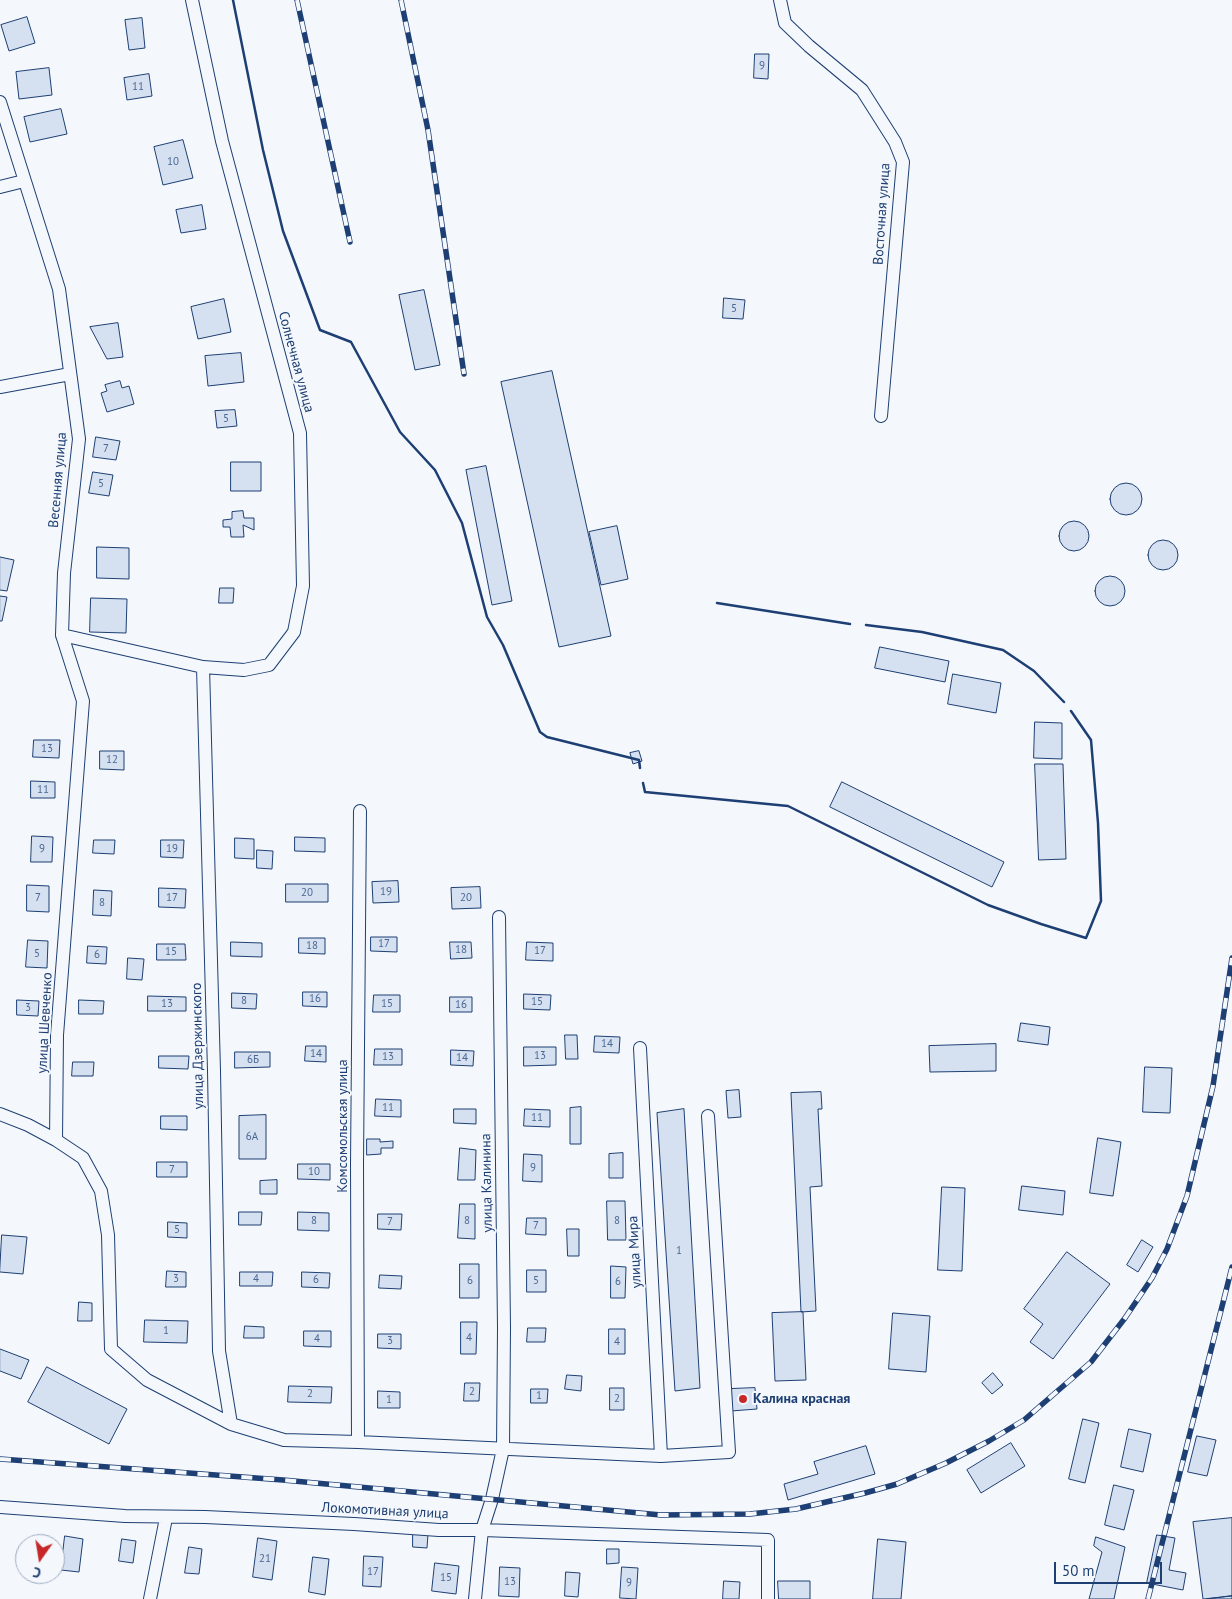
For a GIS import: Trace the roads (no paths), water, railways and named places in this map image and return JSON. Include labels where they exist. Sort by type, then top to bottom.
[{"type":"street","name":"Солнечная улица","points":[[192,0],[222,140],[300,433],[303,586],[294,632],[269,665],[244,670],[203,667]]},
{"type":"street","name":"Восточная улица","points":[[780,0],[785,23],[809,46],[862,90],[895,142],[903,162],[881,416]]},
{"type":"street","name":"Весенняя улица","points":[[0,102],[59,289],[80,439],[64,573],[62,635]]},
{"type":"street","points":[[0,188],[24,181]]},
{"type":"street","points":[[0,387],[70,374]]},
{"type":"street","points":[[62,635],[203,667]]},
{"type":"street","name":"улица Шевченко","points":[[56,1140],[57,1035],[83,702],[62,635]]},
{"type":"street","name":"улица Дзержинского","points":[[203,667],[214,1071],[218,1351],[231,1424]]},
{"type":"street","name":"Комсомольская улица","points":[[358,1442],[357,1164],[360,811]]},
{"type":"street","name":"улица Калинина","points":[[474,1599],[482,1530],[492,1499],[503,1449],[504,1328],[499,917]]},
{"type":"street","name":"улица Мира","points":[[640,1048],[661,1456]]},
{"type":"street","points":[[0,1114],[28,1125],[56,1140],[83,1158],[101,1190],[108,1235],[111,1349],[147,1380],[231,1424],[284,1440],[661,1456],[729,1452],[708,1116]]},
{"type":"street","name":"Локомотивная улица","points":[[0,1507],[166,1518],[215,1518],[439,1530],[768,1540],[768,1599]]},
{"type":"street","points":[[150,1599],[166,1518]]},
{"type":"railway","points":[[297,0],[350,242]]},
{"type":"railway","points":[[401,0],[428,130],[464,374]]},
{"type":"railway","points":[[0,1459],[283,1480],[661,1515],[750,1514],[796,1509],[897,1484],[946,1463],[1024,1420],[1091,1362],[1125,1318],[1152,1278],[1167,1249],[1187,1196],[1213,1086],[1232,958]]},
{"type":"railway","points":[[1148,1599],[1232,1267]]},
{"type":"place","name":"Калина красная","points":[[743,1399]]}]
